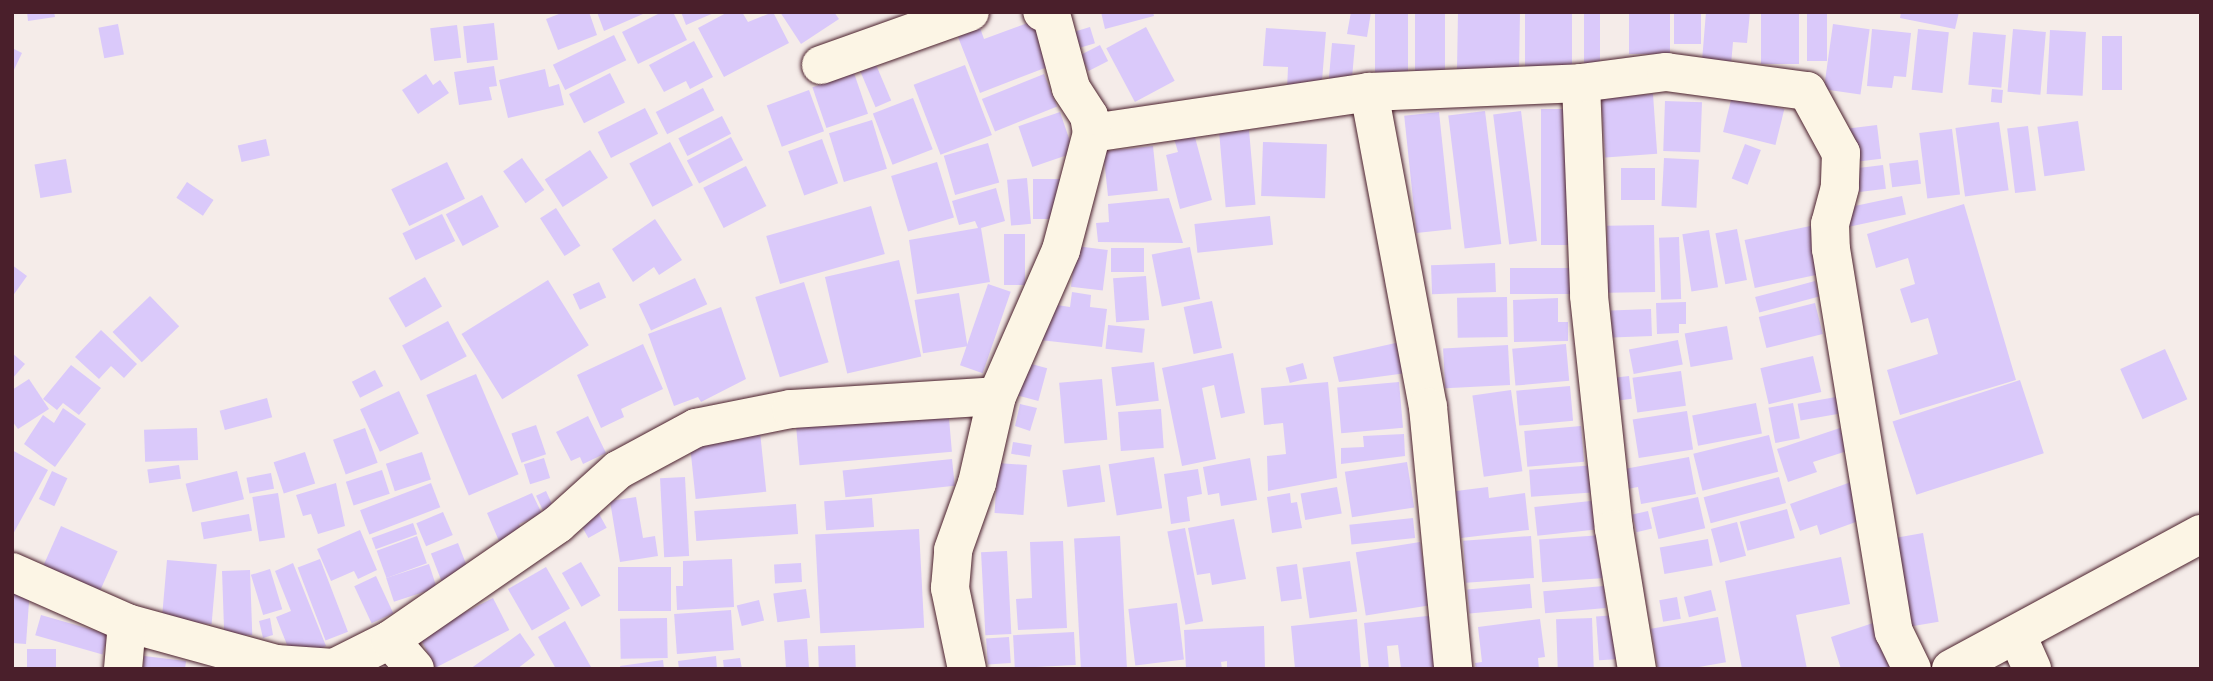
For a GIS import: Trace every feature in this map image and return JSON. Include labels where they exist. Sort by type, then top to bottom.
[{"type":"street","points":[[821,65],[970,12]]},
{"type":"street","points":[[967,669],[950,588],[953,550],[977,483],[997,396],[1061,250],[1092,133],[1089,116],[1071,88],[1051,14],[1042,12]]},
{"type":"street","points":[[1092,133],[1369,92],[1581,83],[1666,72],[1807,91],[1824,115],[1841,153],[1840,187],[1830,224],[1831,249],[1894,632],[1912,669]]},
{"type":"street","points":[[1581,83],[1589,296],[1614,529],[1637,669]]},
{"type":"street","points":[[1369,92],[1428,407],[1453,669]]},
{"type":"street","points":[[12,572],[127,623],[276,664],[334,668],[390,640],[558,524],[618,470],[695,428],[790,409],[997,396]]},
{"type":"street","points":[[1951,669],[2024,652],[2201,534]]},
{"type":"street","points":[[123,669],[127,623]]},
{"type":"street","points":[[390,640],[415,669]]},
{"type":"building","points":[[27,12],[54,12],[55,17],[28,21]]},
{"type":"building","points":[[564,12],[589,12],[597,35],[558,50],[546,19]]},
{"type":"building","points":[[597,12],[642,12],[643,14],[604,31]]},
{"type":"building","points":[[662,12],[673,12],[687,40],[638,64],[622,32]]},
{"type":"building","points":[[681,12],[716,12],[686,25]]},
{"type":"building","points":[[728,12],[742,12],[748,22],[773,12],[789,43],[724,77],[698,28]]},
{"type":"building","points":[[780,12],[834,12],[839,19],[801,44]]},
{"type":"building","points":[[1101,12],[1153,12],[1154,16],[1105,29]]},
{"type":"building","points":[[1351,12],[1371,12],[1367,37],[1347,34]]},
{"type":"building","points":[[1375,12],[1408,12],[1408,82],[1375,82]]},
{"type":"building","points":[[1415,12],[1445,12],[1445,79],[1415,79]]},
{"type":"building","points":[[1458,12],[1520,13],[1519,79],[1457,78]]},
{"type":"building","points":[[1525,12],[1572,12],[1572,70],[1525,70]]},
{"type":"building","points":[[1584,12],[1600,12],[1600,74],[1584,74]]},
{"type":"building","points":[[1629,12],[1670,12],[1670,54],[1629,54]]},
{"type":"building","points":[[1674,12],[1701,12],[1701,44],[1674,44]]},
{"type":"building","points":[[1706,12],[1750,12],[1747,43],[1733,42],[1730,76],[1701,73]]},
{"type":"building","points":[[1761,12],[1799,12],[1799,64],[1761,64]]},
{"type":"building","points":[[1807,12],[1827,12],[1827,61],[1807,61]]},
{"type":"building","points":[[1901,12],[1959,12],[1955,29],[1900,18]]},
{"type":"building","points":[[1033,21],[1050,66],[980,93],[958,37],[980,28],[984,39]]},
{"type":"building","points":[[494,23],[498,60],[467,63],[463,26]]},
{"type":"building","points":[[118,24],[124,54],[104,58],[98,28]]},
{"type":"building","points":[[1833,24],[1870,29],[1860,95],[1824,89]]},
{"type":"building","points":[[457,25],[461,58],[434,61],[430,28]]},
{"type":"building","points":[[1090,27],[1095,43],[1077,49],[1072,33]]},
{"type":"building","points":[[1146,27],[1175,81],[1135,102],[1106,48]]},
{"type":"building","points":[[1266,28],[1326,32],[1321,93],[1287,91],[1288,67],[1263,66]]},
{"type":"building","points":[[1872,29],[1911,33],[1906,77],[1894,76],[1892,88],[1867,86]]},
{"type":"building","points":[[1918,29],[1949,32],[1942,93],[1912,90]]},
{"type":"building","points":[[2013,29],[2046,32],[2040,95],[2008,92]]},
{"type":"building","points":[[2050,30],[2086,32],[2083,96],[2047,94]]},
{"type":"building","points":[[1973,32],[2006,35],[2001,88],[1968,85]]},
{"type":"building","points":[[614,35],[626,60],[565,90],[553,65]]},
{"type":"building","points":[[2102,36],[2122,36],[2122,90],[2102,90]]},
{"type":"building","points":[[694,41],[713,77],[690,89],[686,81],[664,92],[649,65]]},
{"type":"building","points":[[1332,43],[1355,45],[1351,86],[1328,84]]},
{"type":"building","points":[[1100,45],[1108,61],[1089,71],[1080,55]]},
{"type":"building","points":[[12,48],[22,53],[12,74]]},
{"type":"building","points":[[874,60],[891,101],[876,107],[858,67]]},
{"type":"building","points":[[965,65],[992,135],[941,155],[914,85]]},
{"type":"building","points":[[494,66],[497,86],[489,87],[492,100],[459,105],[454,72]]},
{"type":"building","points":[[545,69],[549,87],[559,84],[564,105],[508,118],[499,80]]},
{"type":"building","points":[[610,73],[625,102],[584,123],[569,94]]},
{"type":"building","points":[[854,73],[868,114],[826,128],[812,87]]},
{"type":"building","points":[[426,74],[433,85],[440,80],[449,93],[418,114],[402,90]]},
{"type":"building","points":[[1044,74],[1057,106],[995,132],[982,99]]},
{"type":"building","points":[[703,88],[714,110],[667,134],[656,112]]},
{"type":"building","points":[[1992,89],[2003,90],[2002,103],[1991,102]]},
{"type":"building","points":[[809,90],[824,131],[782,147],[767,105]]},
{"type":"building","points":[[1653,94],[1657,154],[1605,157],[1601,98]]},
{"type":"building","points":[[1732,96],[1784,109],[1775,145],[1723,132]]},
{"type":"building","points":[[913,98],[933,149],[893,165],[873,113]]},
{"type":"building","points":[[1665,101],[1702,102],[1700,152],[1663,151]]},
{"type":"building","points":[[645,108],[658,134],[611,158],[598,132]]},
{"type":"building","points":[[1541,109],[1569,109],[1569,245],[1541,245]]},
{"type":"building","points":[[1485,111],[1501,244],[1465,249],[1448,116]]},
{"type":"building","points":[[1521,111],[1537,241],[1509,244],[1493,114]]},
{"type":"building","points":[[1060,112],[1074,153],[1032,167],[1018,126]]},
{"type":"building","points":[[1439,112],[1451,229],[1417,233],[1404,116]]},
{"type":"building","points":[[722,116],[731,134],[687,156],[678,138]]},
{"type":"building","points":[[872,120],[887,169],[844,182],[829,133]]},
{"type":"building","points":[[2078,121],[2085,171],[2044,176],[2037,127]]},
{"type":"building","points":[[1999,122],[2009,190],[1965,196],[1955,128]]},
{"type":"building","points":[[1877,125],[1881,159],[1846,163],[1842,129]]},
{"type":"building","points":[[2028,126],[2036,191],[2015,193],[2007,129]]},
{"type":"building","points":[[1952,129],[1960,195],[1927,199],[1919,133]]},
{"type":"building","points":[[1193,130],[1212,200],[1180,209],[1166,155],[1178,152],[1173,135]]},
{"type":"building","points":[[1249,130],[1256,205],[1226,207],[1219,133]]},
{"type":"building","points":[[731,137],[743,160],[699,183],[687,160]]},
{"type":"building","points":[[266,139],[270,156],[242,162],[238,146]]},
{"type":"building","points":[[822,139],[838,183],[804,195],[788,151]]},
{"type":"building","points":[[670,142],[693,185],[652,207],[629,164]]},
{"type":"building","points":[[1263,142],[1327,144],[1325,198],[1261,196]]},
{"type":"building","points":[[988,143],[999,182],[955,195],[944,156]]},
{"type":"building","points":[[1745,144],[1761,150],[1748,185],[1732,179]]},
{"type":"building","points":[[1153,146],[1158,191],[1108,196],[1103,151]]},
{"type":"building","points":[[590,150],[608,178],[563,207],[545,179]]},
{"type":"building","points":[[522,158],[544,190],[526,203],[503,171]]},
{"type":"building","points":[[1664,158],[1699,160],[1696,208],[1661,206]]},
{"type":"building","points":[[66,159],[72,192],[40,198],[34,165]]},
{"type":"building","points":[[1918,160],[1921,184],[1892,187],[1889,164]]},
{"type":"building","points":[[447,162],[465,199],[409,226],[391,189]]},
{"type":"building","points":[[937,162],[954,217],[908,231],[891,176]]},
{"type":"building","points":[[1883,165],[1886,189],[1847,194],[1844,170]]},
{"type":"building","points":[[746,166],[766,206],[724,228],[703,188]]},
{"type":"building","points":[[1621,168],[1655,168],[1655,200],[1621,200]]},
{"type":"building","points":[[1027,178],[1031,224],[1011,226],[1007,180]]},
{"type":"building","points":[[1033,179],[1065,179],[1065,219],[1033,219]]},
{"type":"building","points":[[187,182],[214,200],[203,216],[176,198]]},
{"type":"building","points":[[996,188],[1005,221],[981,228],[990,282],[917,294],[909,240],[978,228],[975,221],[959,225],[952,201]]},
{"type":"building","points":[[482,195],[499,227],[463,246],[446,214]]},
{"type":"building","points":[[1902,196],[1906,215],[1849,227],[1845,208]]},
{"type":"building","points":[[1169,198],[1183,243],[1098,242],[1096,223],[1109,222],[1108,204]]},
{"type":"building","points":[[1964,204],[2016,380],[1900,415],[1887,370],[1938,354],[1928,318],[1911,323],[1900,289],[1915,284],[1908,258],[1876,268],[1867,234]]},
{"type":"building","points":[[871,206],[885,254],[780,284],[766,236]]},
{"type":"building","points":[[556,208],[581,246],[565,256],[540,218]]},
{"type":"building","points":[[442,214],[455,241],[416,260],[402,233]]},
{"type":"building","points":[[1270,216],[1273,245],[1197,253],[1194,224]]},
{"type":"building","points":[[655,219],[682,260],[659,275],[654,267],[633,282],[612,249]]},
{"type":"building","points":[[1654,225],[1655,292],[1608,293],[1607,226]]},
{"type":"building","points":[[1815,225],[1825,273],[1755,288],[1745,240]]},
{"type":"building","points":[[1737,229],[1747,280],[1725,284],[1715,233]]},
{"type":"building","points":[[1709,230],[1718,287],[1691,292],[1682,234]]},
{"type":"building","points":[[1004,234],[1025,234],[1025,285],[1004,285]]},
{"type":"building","points":[[1679,237],[1681,299],[1661,300],[1659,238]]},
{"type":"building","points":[[1076,246],[1108,250],[1103,291],[1071,287]]},
{"type":"building","points":[[1190,247],[1200,299],[1162,306],[1152,254]]},
{"type":"building","points":[[1111,248],[1144,248],[1144,272],[1111,272]]},
{"type":"building","points":[[899,260],[921,356],[847,374],[825,277]]},
{"type":"building","points":[[1495,263],[1496,292],[1432,294],[1431,265]]},
{"type":"building","points":[[12,265],[27,276],[12,297]]},
{"type":"building","points":[[1510,268],[1583,268],[1583,294],[1510,294]]},
{"type":"building","points":[[1146,276],[1149,320],[1116,322],[1113,278]]},
{"type":"building","points":[[425,277],[442,306],[406,327],[389,298]]},
{"type":"building","points":[[695,278],[707,304],[651,330],[639,304]]},
{"type":"building","points":[[548,280],[589,345],[502,399],[461,334]]},
{"type":"building","points":[[1815,281],[1819,296],[1759,313],[1755,297]]},
{"type":"building","points":[[599,282],[606,297],[580,310],[573,294]]},
{"type":"building","points":[[804,282],[829,362],[780,377],[755,297]]},
{"type":"building","points":[[988,284],[1011,292],[983,373],[960,365]]},
{"type":"building","points":[[1072,292],[1091,295],[1090,307],[1107,309],[1102,347],[1040,340],[1044,303],[1070,307]]},
{"type":"building","points":[[959,293],[967,346],[923,353],[915,300]]},
{"type":"building","points":[[150,296],[179,326],[142,362],[113,332]]},
{"type":"building","points":[[1507,297],[1508,337],[1458,338],[1457,298]]},
{"type":"building","points":[[1558,298],[1558,322],[1568,322],[1568,341],[1514,342],[1513,300]]},
{"type":"building","points":[[1212,301],[1222,348],[1194,354],[1184,307]]},
{"type":"building","points":[[1686,302],[1686,324],[1679,324],[1679,333],[1657,334],[1656,303]]},
{"type":"building","points":[[1815,303],[1823,334],[1766,348],[1759,317]]},
{"type":"building","points":[[721,307],[746,379],[701,402],[698,397],[674,406],[648,334]]},
{"type":"building","points":[[1651,309],[1652,336],[1612,337],[1611,310]]},
{"type":"building","points":[[448,321],[467,356],[421,381],[402,345]]},
{"type":"building","points":[[1108,325],[1145,329],[1142,353],[1105,349]]},
{"type":"building","points":[[1727,326],[1733,359],[1691,367],[1685,333]]},
{"type":"building","points":[[101,330],[137,364],[124,378],[111,366],[99,379],[75,357]]},
{"type":"building","points":[[1678,340],[1683,365],[1634,374],[1629,350]]},
{"type":"building","points":[[1400,342],[1407,373],[1339,382],[1333,357]]},
{"type":"building","points":[[643,344],[663,389],[621,409],[624,417],[601,428],[577,375]]},
{"type":"building","points":[[1566,344],[1569,381],[1515,386],[1512,349]]},
{"type":"building","points":[[1508,345],[1510,385],[1445,388],[1443,348]]},
{"type":"building","points":[[2165,349],[2187,399],[2143,419],[2120,369]]},
{"type":"building","points":[[12,353],[25,364],[12,379]]},
{"type":"building","points":[[1233,353],[1245,413],[1221,418],[1214,385],[1202,388],[1216,459],[1182,466],[1162,368]]},
{"type":"building","points":[[1813,356],[1821,392],[1769,404],[1760,368]]},
{"type":"building","points":[[1024,362],[1047,368],[1038,401],[1015,395]]},
{"type":"building","points":[[1154,362],[1159,401],[1116,406],[1111,367]]},
{"type":"building","points":[[1303,363],[1307,378],[1290,383],[1286,368]]},
{"type":"building","points":[[71,365],[101,388],[79,415],[63,403],[57,410],[43,399]]},
{"type":"building","points":[[375,370],[383,386],[360,398],[352,382]]},
{"type":"building","points":[[1681,371],[1686,406],[1637,412],[1632,378]]},
{"type":"building","points":[[476,374],[519,474],[469,495],[426,395]]},
{"type":"building","points":[[1629,376],[1632,399],[1615,401],[1612,378]]},
{"type":"building","points":[[29,379],[49,409],[18,429],[12,421],[12,390]]},
{"type":"building","points":[[1102,379],[1107,440],[1064,444],[1059,383]]},
{"type":"building","points":[[2020,380],[2044,453],[1916,495],[1893,421]]},
{"type":"building","points":[[1328,382],[1337,478],[1268,491],[1267,456],[1286,454],[1283,423],[1264,425],[1261,388]]},
{"type":"building","points":[[1399,382],[1403,428],[1341,433],[1337,387]]},
{"type":"building","points":[[1570,386],[1573,421],[1519,426],[1516,391]]},
{"type":"building","points":[[1511,390],[1522,471],[1484,477],[1472,395]]},
{"type":"building","points":[[399,391],[419,434],[380,452],[360,409]]},
{"type":"building","points":[[1836,397],[1839,414],[1801,421],[1798,404]]},
{"type":"building","points":[[267,398],[272,417],[225,430],[220,411]]},
{"type":"building","points":[[1756,403],[1762,433],[1698,446],[1692,415]]},
{"type":"building","points":[[1793,403],[1800,438],[1775,443],[1768,408]]},
{"type":"building","points":[[1020,404],[1037,408],[1030,431],[1015,426]]},
{"type":"building","points":[[948,407],[952,452],[800,465],[796,420]]},
{"type":"building","points":[[63,408],[86,424],[55,467],[24,444],[43,415],[54,423]]},
{"type":"building","points":[[1161,409],[1164,448],[1121,451],[1118,412]]},
{"type":"building","points":[[1687,411],[1693,450],[1639,458],[1633,420]]},
{"type":"building","points":[[588,416],[606,453],[583,464],[580,457],[571,461],[556,432]]},
{"type":"building","points":[[536,425],[546,454],[522,463],[511,433]]},
{"type":"building","points":[[1581,426],[1584,462],[1527,467],[1524,431]]},
{"type":"building","points":[[197,428],[198,460],[145,462],[144,430]]},
{"type":"building","points":[[365,428],[378,463],[346,474],[333,440]]},
{"type":"building","points":[[1840,428],[1847,451],[1813,462],[1817,472],[1788,482],[1777,449]]},
{"type":"building","points":[[760,432],[766,492],[696,499],[689,439]]},
{"type":"building","points":[[1404,434],[1405,456],[1341,464],[1341,448],[1364,447],[1363,436]]},
{"type":"building","points":[[1769,435],[1778,472],[1703,491],[1693,454]]},
{"type":"building","points":[[1013,442],[1032,445],[1030,457],[1011,454]]},
{"type":"building","points":[[12,450],[48,470],[12,536]]},
{"type":"building","points":[[305,452],[315,483],[284,494],[274,462]]},
{"type":"building","points":[[422,452],[431,480],[395,491],[386,464]]},
{"type":"building","points":[[1154,457],[1162,508],[1117,516],[1109,464]]},
{"type":"building","points":[[1689,457],[1696,494],[1641,504],[1638,487],[1622,490],[1619,470]]},
{"type":"building","points":[[544,458],[550,478],[530,484],[524,464]]},
{"type":"building","points":[[1250,458],[1257,500],[1221,506],[1219,493],[1208,495],[1203,467]]},
{"type":"building","points":[[952,459],[955,486],[845,497],[843,470]]},
{"type":"building","points":[[1407,462],[1414,507],[1352,517],[1345,472]]},
{"type":"building","points":[[998,463],[1027,465],[1023,515],[995,513]]},
{"type":"building","points":[[179,465],[181,479],[149,483],[147,469]]},
{"type":"building","points":[[1100,465],[1105,502],[1068,507],[1062,470]]},
{"type":"building","points":[[1597,465],[1599,492],[1531,497],[1529,470]]},
{"type":"building","points":[[1198,469],[1202,494],[1187,497],[1190,521],[1171,524],[1164,474]]},
{"type":"building","points":[[382,470],[390,494],[354,506],[346,482]]},
{"type":"building","points":[[52,471],[67,478],[54,506],[39,499]]},
{"type":"building","points":[[237,471],[244,499],[193,512],[186,484]]},
{"type":"building","points":[[271,473],[274,489],[250,493],[246,478]]},
{"type":"building","points":[[685,477],[689,556],[664,557],[660,478]]},
{"type":"building","points":[[1779,477],[1786,503],[1711,523],[1704,497]]},
{"type":"building","points":[[1851,482],[1864,519],[1820,535],[1817,525],[1800,531],[1790,504]]},
{"type":"building","points":[[336,483],[345,526],[318,534],[311,514],[303,516],[296,495]]},
{"type":"building","points":[[431,483],[440,507],[369,535],[360,510]]},
{"type":"building","points":[[1337,487],[1342,514],[1305,520],[1301,493]]},
{"type":"building","points":[[1488,487],[1489,498],[1525,493],[1529,530],[1461,538],[1456,491]]},
{"type":"building","points":[[546,491],[553,506],[543,511],[536,496]]},
{"type":"building","points":[[278,493],[285,537],[259,542],[252,497]]},
{"type":"building","points":[[532,493],[542,514],[519,524],[523,532],[499,541],[487,513]]},
{"type":"building","points":[[1290,493],[1291,503],[1297,502],[1302,528],[1272,533],[1267,497]]},
{"type":"building","points":[[636,497],[643,538],[655,536],[658,556],[620,562],[610,501]]},
{"type":"building","points":[[1698,497],[1705,528],[1658,539],[1651,508]]},
{"type":"building","points":[[872,498],[874,527],[826,530],[824,501]]},
{"type":"building","points":[[1600,500],[1603,529],[1537,536],[1534,507]]},
{"type":"building","points":[[796,504],[798,534],[696,541],[694,511]]},
{"type":"building","points":[[1787,509],[1795,538],[1747,551],[1740,522]]},
{"type":"building","points":[[1648,511],[1652,529],[1636,532],[1632,515]]},
{"type":"building","points":[[443,512],[453,535],[426,546],[416,523]]},
{"type":"building","points":[[598,512],[607,528],[588,538],[580,522]]},
{"type":"building","points":[[249,514],[252,531],[204,539],[201,523]]},
{"type":"building","points":[[1413,518],[1415,538],[1351,545],[1349,525]]},
{"type":"building","points":[[1234,519],[1246,579],[1212,585],[1210,573],[1197,575],[1188,528]]},
{"type":"building","points":[[1737,522],[1746,556],[1720,563],[1711,529]]},
{"type":"building","points":[[413,523],[417,534],[376,549],[372,538]]},
{"type":"building","points":[[61,526],[118,551],[98,596],[41,571]]},
{"type":"building","points":[[1185,528],[1203,621],[1185,625],[1167,531]]},
{"type":"building","points":[[919,529],[924,628],[820,633],[815,534]]},
{"type":"building","points":[[360,530],[377,570],[358,579],[354,571],[331,581],[317,549]]},
{"type":"building","points":[[1923,533],[1939,622],[1906,627],[1891,539]]},
{"type":"building","points":[[1602,535],[1605,578],[1542,582],[1539,539]]},
{"type":"building","points":[[417,536],[427,563],[387,578],[377,551]]},
{"type":"building","points":[[1120,536],[1127,669],[1081,669],[1074,538]]},
{"type":"building","points":[[1531,536],[1534,578],[1466,583],[1463,541]]},
{"type":"building","points":[[1708,539],[1713,566],[1664,574],[1660,548]]},
{"type":"building","points":[[1063,541],[1067,628],[1018,630],[1016,599],[1032,598],[1030,542]]},
{"type":"building","points":[[1420,542],[1430,605],[1366,615],[1356,552]]},
{"type":"building","points":[[458,543],[470,575],[443,585],[431,553]]},
{"type":"building","points":[[1007,551],[1011,634],[985,635],[981,552]]},
{"type":"building","points":[[1841,557],[1850,604],[1796,615],[1807,669],[1742,669],[1725,581]]},
{"type":"building","points":[[320,559],[348,632],[326,640],[298,568]]},
{"type":"building","points":[[732,559],[734,607],[677,610],[676,586],[683,586],[683,561]]},
{"type":"building","points":[[167,560],[217,564],[212,624],[162,620]]},
{"type":"building","points":[[1350,561],[1357,612],[1310,618],[1302,568]]},
{"type":"building","points":[[581,562],[600,596],[581,607],[562,573]]},
{"type":"building","points":[[293,563],[326,646],[293,660],[276,617],[291,611],[275,571]]},
{"type":"building","points":[[801,563],[802,582],[775,583],[774,564]]},
{"type":"building","points":[[429,564],[437,588],[394,602],[386,578]]},
{"type":"building","points":[[1297,564],[1302,599],[1281,602],[1276,567]]},
{"type":"building","points":[[546,567],[570,609],[532,631],[508,589]]},
{"type":"building","points":[[618,567],[671,567],[671,611],[618,611]]},
{"type":"building","points":[[270,569],[282,609],[263,615],[251,575]]},
{"type":"building","points":[[250,570],[252,635],[224,636],[222,571]]},
{"type":"building","points":[[376,576],[393,613],[372,623],[354,586]]},
{"type":"building","points":[[1530,584],[1532,608],[1469,613],[1467,589]]},
{"type":"building","points":[[1604,586],[1606,608],[1545,613],[1543,591]]},
{"type":"building","points":[[12,587],[30,588],[26,644],[12,643]]},
{"type":"building","points":[[806,589],[810,618],[777,622],[773,594]]},
{"type":"building","points":[[1711,590],[1716,610],[1689,617],[1684,597]]},
{"type":"building","points":[[1677,597],[1681,619],[1663,622],[1659,600]]},
{"type":"building","points":[[493,598],[509,630],[435,668],[419,636]]},
{"type":"building","points":[[759,600],[764,620],[742,626],[737,606]]},
{"type":"building","points":[[1177,603],[1184,660],[1135,666],[1128,609]]},
{"type":"building","points":[[731,610],[734,650],[677,654],[674,614]]},
{"type":"building","points":[[41,615],[108,634],[102,654],[35,635]]},
{"type":"building","points":[[1436,615],[1441,669],[1401,669],[1398,645],[1387,646],[1389,669],[1369,669],[1364,623]]},
{"type":"building","points":[[1617,615],[1620,659],[1599,660],[1596,616]]},
{"type":"building","points":[[1718,617],[1726,662],[1688,669],[1658,669],[1651,629]]},
{"type":"building","points":[[270,618],[273,635],[263,638],[259,621]]},
{"type":"building","points":[[667,618],[668,658],[621,659],[620,619]]},
{"type":"building","points":[[1592,618],[1594,669],[1558,669],[1556,619]]},
{"type":"building","points":[[1357,619],[1361,669],[1295,669],[1291,626]]},
{"type":"building","points":[[1540,619],[1545,657],[1538,658],[1539,669],[1476,669],[1475,663],[1482,662],[1478,627]]},
{"type":"building","points":[[565,621],[591,667],[589,669],[556,669],[538,637]]},
{"type":"building","points":[[1879,621],[1893,669],[1841,669],[1831,637]]},
{"type":"building","points":[[1264,626],[1265,669],[1227,669],[1227,661],[1221,662],[1222,669],[1186,669],[1184,630]]},
{"type":"building","points":[[1074,632],[1076,665],[1015,668],[1013,635]]},
{"type":"building","points":[[520,633],[535,655],[517,669],[470,669]]},
{"type":"building","points":[[1009,637],[1011,663],[988,665],[986,639]]},
{"type":"building","points":[[807,639],[809,669],[786,669],[784,641]]},
{"type":"building","points":[[855,645],[856,669],[819,669],[818,646]]},
{"type":"building","points":[[27,649],[56,649],[56,669],[27,669]]},
{"type":"building","points":[[144,656],[186,661],[185,669],[143,669]]},
{"type":"building","points":[[716,656],[717,669],[679,669],[678,661]]},
{"type":"building","points":[[740,658],[742,669],[724,669],[723,660]]},
{"type":"building","points":[[663,660],[664,669],[621,669],[620,666]]}]
